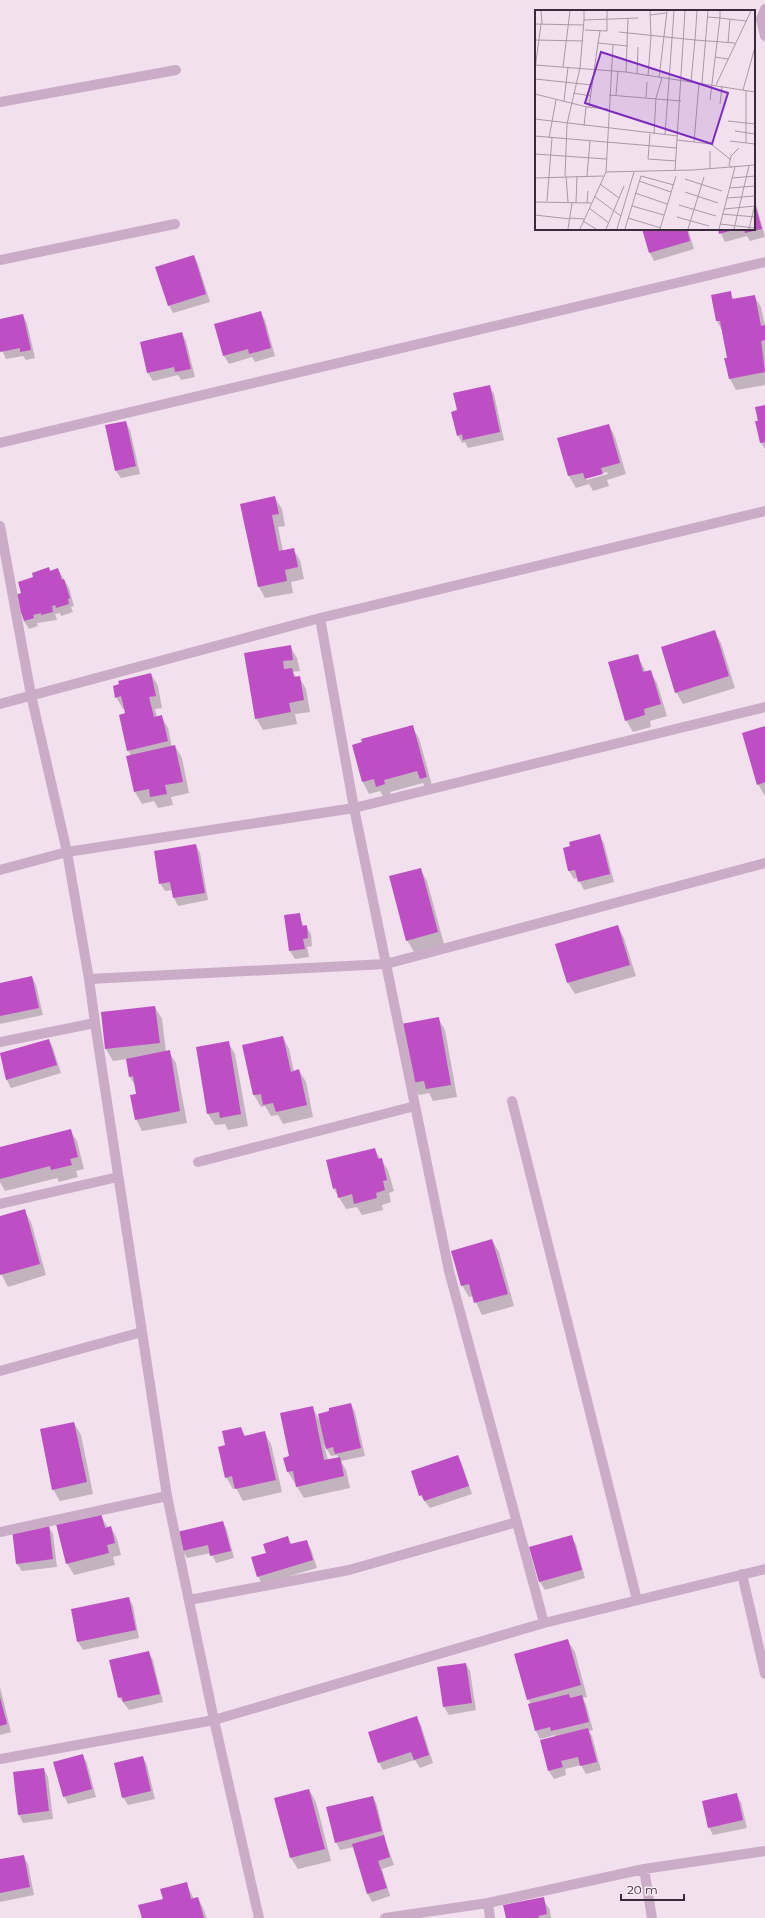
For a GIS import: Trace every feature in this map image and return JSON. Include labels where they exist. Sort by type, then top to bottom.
[{"type":"street","points":[[765,9],[761,19],[765,36]]},
{"type":"street","points":[[0,102],[176,70]]},
{"type":"street","points":[[0,260],[175,224]]},
{"type":"street","points":[[0,443],[765,262]]},
{"type":"street","points":[[0,704],[320,618],[765,510]]},
{"type":"street","points":[[0,526],[3,557],[31,695],[67,852],[89,979],[94,1023],[167,1496],[214,1720],[258,1918]]},
{"type":"street","points":[[320,618],[354,808],[449,1271],[544,1623]]},
{"type":"street","points":[[0,870],[67,852],[354,808],[765,707]]},
{"type":"street","points":[[89,979],[386,964],[765,863]]},
{"type":"street","points":[[0,1042],[94,1023]]},
{"type":"street","points":[[512,1101],[637,1600]]},
{"type":"street","points":[[198,1162],[415,1106]]},
{"type":"street","points":[[0,1204],[118,1177]]},
{"type":"street","points":[[0,1371],[142,1332]]},
{"type":"street","points":[[0,1532],[167,1496]]},
{"type":"street","points":[[189,1600],[349,1570],[517,1522]]},
{"type":"street","points":[[0,1759],[214,1720],[544,1623],[765,1569]]},
{"type":"street","points":[[742,1574],[765,1674]]},
{"type":"street","points":[[385,1918],[488,1903],[644,1869],[765,1851]]},
{"type":"street","points":[[644,1869],[652,1918]]},
{"type":"street","points":[[488,1903],[490,1918]]},
{"type":"building","points":[[755,204],[762,229],[745,233],[744,230],[755,230]]},
{"type":"building","points":[[642,230],[687,230],[690,241],[649,253]]},
{"type":"building","points":[[718,230],[733,230],[719,234]]},
{"type":"building","points":[[194,255],[206,294],[168,306],[155,267]]},
{"type":"building","points":[[731,291],[732,299],[755,295],[761,326],[765,325],[765,340],[761,341],[765,372],[729,379],[724,358],[727,358],[720,321],[716,321],[711,295]]},
{"type":"building","points":[[261,311],[271,348],[249,354],[248,349],[223,356],[214,324]]},
{"type":"building","points":[[23,314],[31,350],[20,352],[20,348],[0,352],[0,319]]},
{"type":"building","points":[[182,332],[191,369],[175,372],[174,367],[147,373],[140,342]]},
{"type":"building","points":[[490,385],[500,432],[463,440],[462,434],[457,436],[451,412],[457,410],[453,393]]},
{"type":"building","points":[[765,405],[765,442],[760,443],[755,421],[758,421],[755,407]]},
{"type":"building","points":[[126,421],[136,466],[115,471],[105,425]]},
{"type":"building","points":[[609,424],[620,463],[601,468],[603,474],[585,479],[583,473],[568,476],[557,438]]},
{"type":"building","points":[[275,496],[279,514],[272,515],[279,551],[294,548],[298,567],[285,570],[287,581],[258,587],[240,504]]},
{"type":"building","points":[[49,567],[50,571],[58,568],[62,580],[64,579],[70,598],[68,599],[69,604],[56,608],[55,605],[52,606],[53,612],[33,615],[34,618],[24,621],[15,595],[21,593],[18,582],[33,577],[32,573]]},
{"type":"building","points":[[715,630],[729,676],[675,693],[661,647]]},
{"type":"building","points":[[291,645],[293,660],[283,661],[284,669],[292,668],[294,677],[300,676],[304,700],[289,703],[291,712],[255,719],[244,653]]},
{"type":"building","points":[[638,654],[643,672],[651,670],[661,704],[644,709],[645,715],[625,721],[608,662]]},
{"type":"building","points":[[151,673],[156,696],[149,697],[154,717],[162,715],[168,741],[127,751],[119,715],[125,713],[121,696],[115,698],[113,686],[119,684],[118,681]]},
{"type":"building","points":[[413,725],[427,777],[420,779],[417,771],[384,780],[385,784],[376,787],[374,779],[362,782],[352,745],[362,742],[361,739]]},
{"type":"building","points":[[765,726],[765,782],[757,785],[742,733]]},
{"type":"building","points":[[175,745],[183,782],[165,785],[167,794],[150,797],[149,789],[134,792],[126,756]]},
{"type":"building","points":[[600,834],[610,874],[578,882],[575,870],[568,871],[563,848],[570,846],[569,842]]},
{"type":"building","points":[[196,844],[205,893],[173,898],[170,882],[159,884],[154,851]]},
{"type":"building","points":[[421,868],[438,932],[406,941],[389,876]]},
{"type":"building","points":[[300,913],[302,926],[307,925],[308,938],[303,939],[305,949],[289,951],[284,915]]},
{"type":"building","points":[[618,925],[630,965],[567,983],[555,944]]},
{"type":"building","points":[[32,976],[39,1008],[0,1016],[0,983]]},
{"type":"building","points":[[155,1006],[160,1043],[105,1049],[101,1012]]},
{"type":"building","points":[[439,1017],[451,1085],[426,1089],[424,1081],[411,1083],[401,1024]]},
{"type":"building","points":[[283,1036],[291,1072],[299,1069],[307,1105],[276,1112],[273,1103],[263,1105],[261,1094],[253,1095],[242,1045]]},
{"type":"building","points":[[49,1039],[57,1065],[6,1080],[0,1053]]},
{"type":"building","points":[[229,1041],[241,1114],[220,1118],[219,1112],[207,1114],[196,1047]]},
{"type":"building","points":[[170,1050],[180,1111],[135,1120],[130,1095],[136,1094],[133,1076],[129,1077],[126,1059]]},
{"type":"building","points":[[71,1129],[78,1157],[70,1159],[72,1165],[51,1170],[50,1166],[0,1179],[0,1147]]},
{"type":"building","points":[[375,1148],[378,1159],[382,1158],[387,1180],[383,1181],[385,1190],[376,1193],[377,1198],[354,1204],[352,1194],[338,1198],[336,1188],[333,1189],[326,1160]]},
{"type":"building","points":[[25,1209],[40,1264],[0,1275],[0,1216]]},
{"type":"building","points":[[492,1239],[508,1294],[474,1303],[469,1284],[461,1286],[451,1251]]},
{"type":"building","points":[[351,1403],[361,1448],[335,1454],[333,1447],[326,1449],[318,1414],[329,1411],[329,1408]]},
{"type":"building","points":[[313,1406],[324,1460],[340,1457],[344,1476],[296,1487],[293,1471],[287,1472],[283,1458],[289,1456],[280,1413]]},
{"type":"building","points":[[74,1422],[87,1482],[52,1490],[40,1429]]},
{"type":"building","points":[[241,1427],[244,1436],[265,1431],[276,1480],[235,1489],[232,1476],[225,1478],[218,1447],[225,1445],[222,1431]]},
{"type":"building","points":[[458,1455],[469,1486],[424,1501],[422,1495],[419,1496],[411,1471]]},
{"type":"building","points":[[101,1513],[105,1528],[111,1526],[115,1543],[107,1545],[109,1553],[66,1564],[56,1524]]},
{"type":"building","points":[[223,1521],[231,1551],[210,1556],[208,1545],[182,1551],[177,1532]]},
{"type":"building","points":[[49,1525],[53,1559],[16,1564],[12,1530]]},
{"type":"building","points":[[572,1535],[582,1570],[539,1582],[529,1547]]},
{"type":"building","points":[[288,1536],[290,1544],[307,1540],[313,1560],[257,1577],[251,1557],[266,1553],[263,1544]]},
{"type":"building","points":[[129,1597],[136,1630],[77,1642],[71,1609]]},
{"type":"building","points":[[568,1639],[581,1685],[527,1700],[514,1654]]},
{"type":"building","points":[[149,1651],[160,1694],[123,1702],[122,1697],[118,1698],[109,1660]]},
{"type":"building","points":[[466,1663],[472,1703],[443,1707],[437,1667]]},
{"type":"building","points":[[569,1694],[570,1698],[582,1695],[589,1722],[551,1731],[550,1727],[535,1731],[528,1704]]},
{"type":"building","points":[[0,1697],[7,1724],[0,1726]]},
{"type":"building","points":[[417,1716],[429,1755],[414,1760],[411,1752],[378,1763],[368,1732]]},
{"type":"building","points":[[588,1728],[597,1762],[580,1766],[578,1757],[561,1761],[563,1767],[548,1771],[540,1740]]},
{"type":"building","points":[[83,1754],[92,1789],[63,1797],[53,1762]]},
{"type":"building","points":[[143,1756],[151,1791],[122,1798],[114,1763]]},
{"type":"building","points":[[44,1768],[49,1811],[18,1815],[13,1772]]},
{"type":"building","points":[[309,1789],[325,1849],[290,1858],[274,1798]]},
{"type":"building","points":[[737,1793],[743,1820],[708,1828],[702,1801]]},
{"type":"building","points":[[373,1796],[382,1831],[335,1843],[326,1807]]},
{"type":"building","points":[[384,1835],[390,1857],[378,1861],[387,1888],[367,1894],[352,1844]]},
{"type":"building","points":[[24,1855],[30,1887],[0,1893],[0,1859]]},
{"type":"building","points":[[187,1882],[191,1899],[198,1897],[204,1918],[142,1918],[138,1905],[163,1899],[160,1889]]},
{"type":"building","points":[[544,1897],[547,1914],[538,1916],[539,1918],[506,1918],[503,1905]]}]
